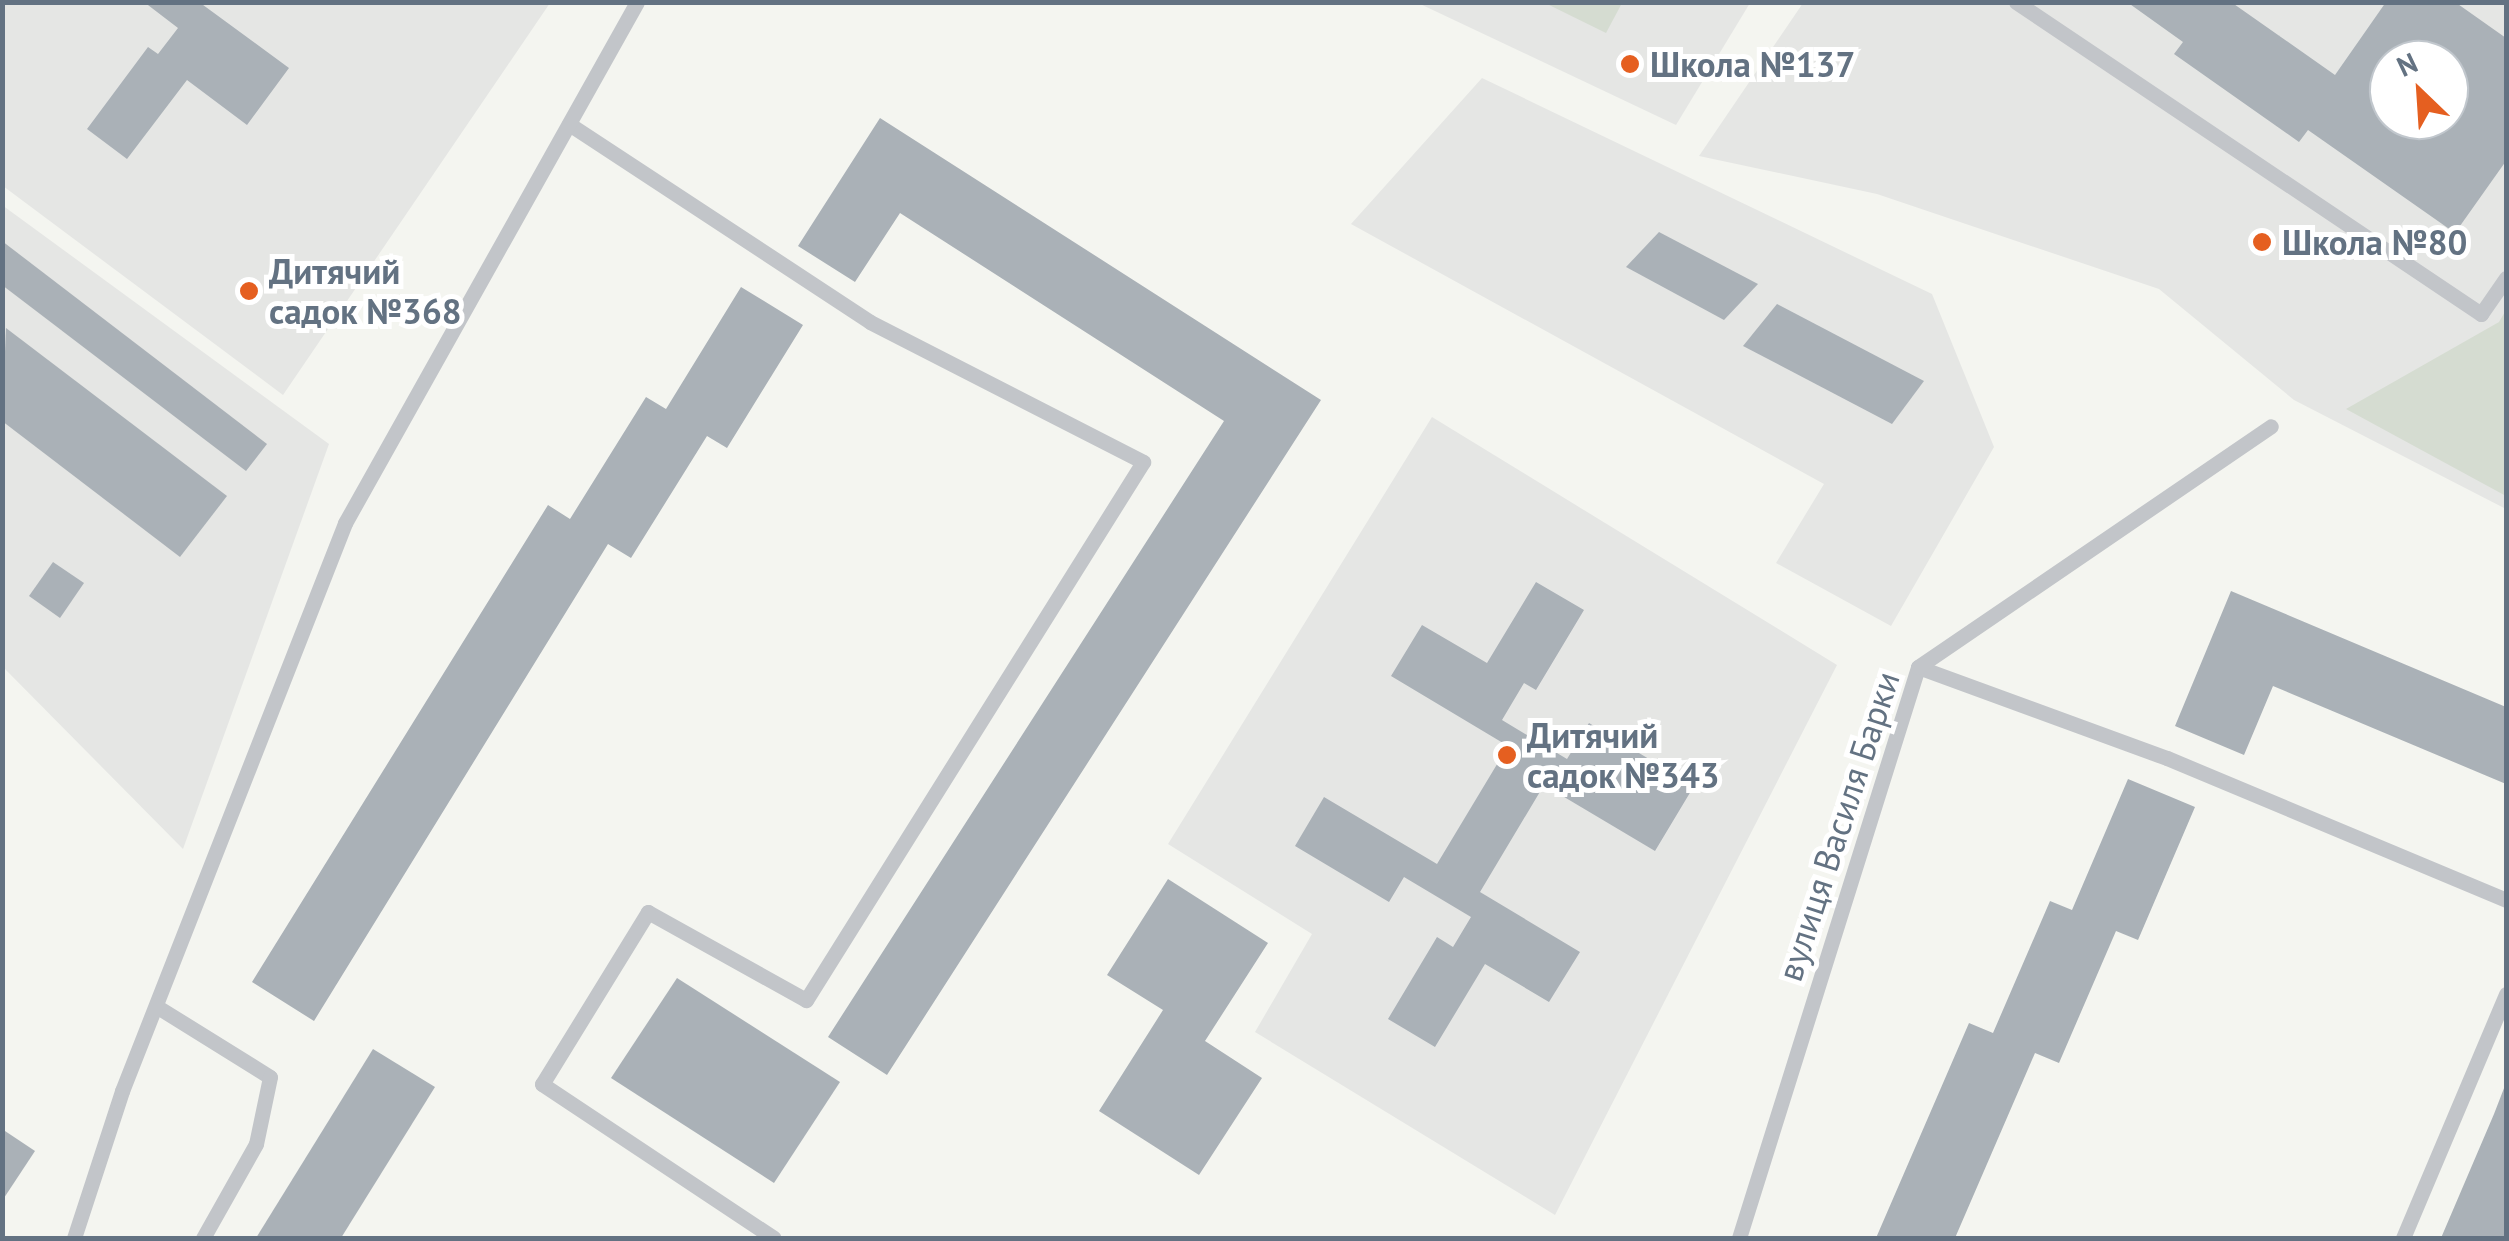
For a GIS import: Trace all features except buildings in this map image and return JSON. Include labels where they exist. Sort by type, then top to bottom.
[{"type":"lane","points":[[74,1238],[122,1091],[345,523],[636,2]]},
{"type":"lane","points":[[2016,2],[2481,314],[2506,278]]},
{"type":"lane","points":[[568,124],[870,322],[1142,462],[806,1000],[648,912],[542,1084],[774,1238]]},
{"type":"lane","name":"вулиця Василя Барки","points":[[1739,1238],[1918,667],[2270,426]]},
{"type":"lane","points":[[1918,667],[2167,758],[2506,900]]},
{"type":"lane","points":[[2403,1238],[2506,994]]},
{"type":"lane","points":[[156,1006],[270,1078],[256,1144],[202,1238]]},
{"type":"shaded area","name":"Дитячий садок №368","points":[[2,3],[550,3],[283,395],[3,186]]},
{"type":"shaded area","name":"Школа №137","points":[[1418,3],[1750,3],[1676,125]]},
{"type":"shaded area","points":[[1545,3],[1622,3],[1606,33]]},
{"type":"shaded area","name":"Школа №80","points":[[1803,3],[2506,3],[2506,509],[2294,400],[2159,289],[1877,194],[1699,156]]},
{"type":"shaded area","points":[[1482,78],[1932,294],[1994,447],[1891,626],[1776,563],[1824,484],[1351,224]]},
{"type":"shaded area","points":[[2,205],[329,444],[183,849],[3,667]]},
{"type":"shaded area","points":[[2506,310],[2506,496],[2346,409],[2499,322]]},
{"type":"shaded area","name":"Дитячий садок №343","points":[[1432,417],[1837,665],[1555,1215],[1255,1032],[1312,934],[1168,844]]},
{"type":"place","name":"Школа №137","points":[[1630,64]]},
{"type":"place","name":"Школа №80","points":[[2262,242]]},
{"type":"place","name":"Дитячий садок №368","points":[[249,291]]},
{"type":"place","name":"Дитячий садок №343","points":[[1507,755]]}]
